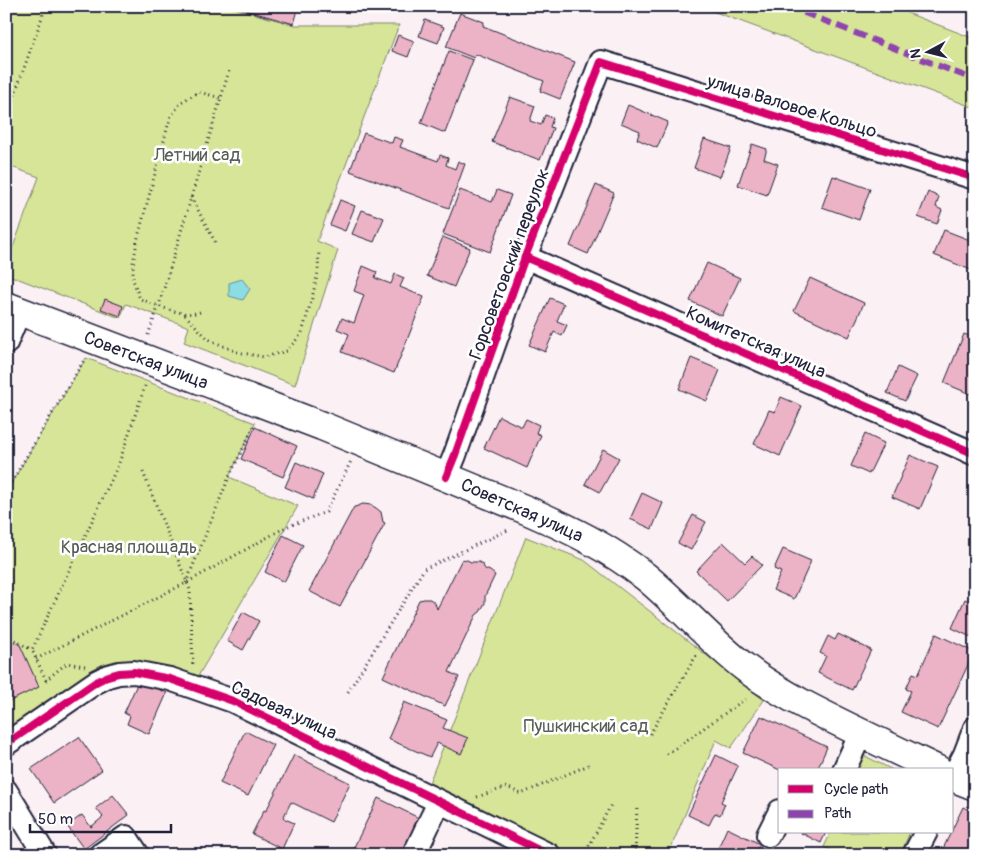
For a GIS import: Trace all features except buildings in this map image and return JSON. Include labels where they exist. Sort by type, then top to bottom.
[{"type":"main road","name":"Советская улица","points":[[13,309],[322,426],[524,509],[597,543],[647,578],[722,649],[768,685],[933,768]]},
{"type":"street","name":"улица Валовое Кольцо","points":[[601,62],[975,178]]},
{"type":"street","name":"Горсоветовский переулок","points":[[446,477],[525,257],[601,62]]},
{"type":"street","name":"Комитетская улица","points":[[525,257],[975,454]]},
{"type":"street","points":[[6,343],[13,309]]},
{"type":"street","name":"Садовая улица","points":[[6,744],[96,682],[108,676],[134,672],[170,679],[233,701],[550,855]]},
{"type":"street","points":[[954,778],[975,728]]},
{"type":"street","points":[[845,768],[861,733]]},
{"type":"street","points":[[6,792],[45,855]]},
{"type":"street","points":[[414,855],[445,804]]},
{"type":"street","points":[[768,835],[778,815]]},
{"type":"street","points":[[914,855],[925,834]]},
{"type":"street","points":[[100,855],[126,837],[138,855]]},
{"type":"path","points":[[6,119],[46,6]]},
{"type":"path","points":[[148,336],[229,71]]},
{"type":"path","points":[[200,312],[184,314],[140,298],[133,280],[133,263],[138,237],[170,118],[181,102],[199,92],[221,98]]},
{"type":"path","points":[[6,100],[12,102]]},
{"type":"path","points":[[191,197],[215,242]]},
{"type":"path","points":[[184,314],[208,339],[236,352],[264,357],[287,351],[302,333],[318,272],[319,250]]},
{"type":"path","points":[[6,491],[86,358]]},
{"type":"path","points":[[32,650],[119,463],[147,380]]},
{"type":"path","points":[[186,582],[229,477],[255,423]]},
{"type":"path","points":[[36,660],[186,582],[286,527],[326,512],[351,461]]},
{"type":"path","points":[[143,472],[190,590],[195,688]]},
{"type":"path","points":[[348,692],[424,569],[510,529]]},
{"type":"path","points":[[6,635],[32,650],[46,680],[67,663]]},
{"type":"path","points":[[650,734],[700,648]]},
{"type":"path","points":[[667,754],[756,692]]},
{"type":"path","points":[[445,804],[507,787],[521,794],[591,764]]},
{"type":"path","points":[[584,855],[612,802]]},
{"type":"path","points":[[635,855],[637,806]]},
{"type":"green space","name":"Летний сад","points":[[6,6],[226,6],[295,25],[399,25],[317,241],[338,250],[295,385],[184,342],[189,327],[126,304],[120,318],[6,274],[6,266],[39,177],[6,165],[6,114],[13,95],[6,93]]},
{"type":"green space","points":[[699,6],[889,6],[975,39],[975,108]]},
{"type":"green space","name":"Красная площадь","points":[[86,358],[255,423],[229,477],[298,506],[194,683],[130,669],[6,743],[6,492]]},
{"type":"green space","name":"Пушкинский сад","points":[[526,537],[584,560],[764,700],[731,748],[716,740],[668,855],[553,855],[425,793]]},
{"type":"green space","points":[[857,752],[889,768],[850,768]]},
{"type":"green space","points":[[830,834],[909,834],[900,855],[840,855],[824,847]]},
{"type":"water","points":[[242,279],[250,289],[243,300],[229,296],[229,283]]},
{"type":"marked path","points":[[787,6],[975,80]]},
{"type":"cycle path","points":[[446,477],[525,257],[601,62],[975,178]]},
{"type":"cycle path","points":[[525,257],[975,454]]},
{"type":"cycle path","points":[[6,744],[96,682],[108,676],[134,672],[170,679],[233,701],[549,855]]}]
